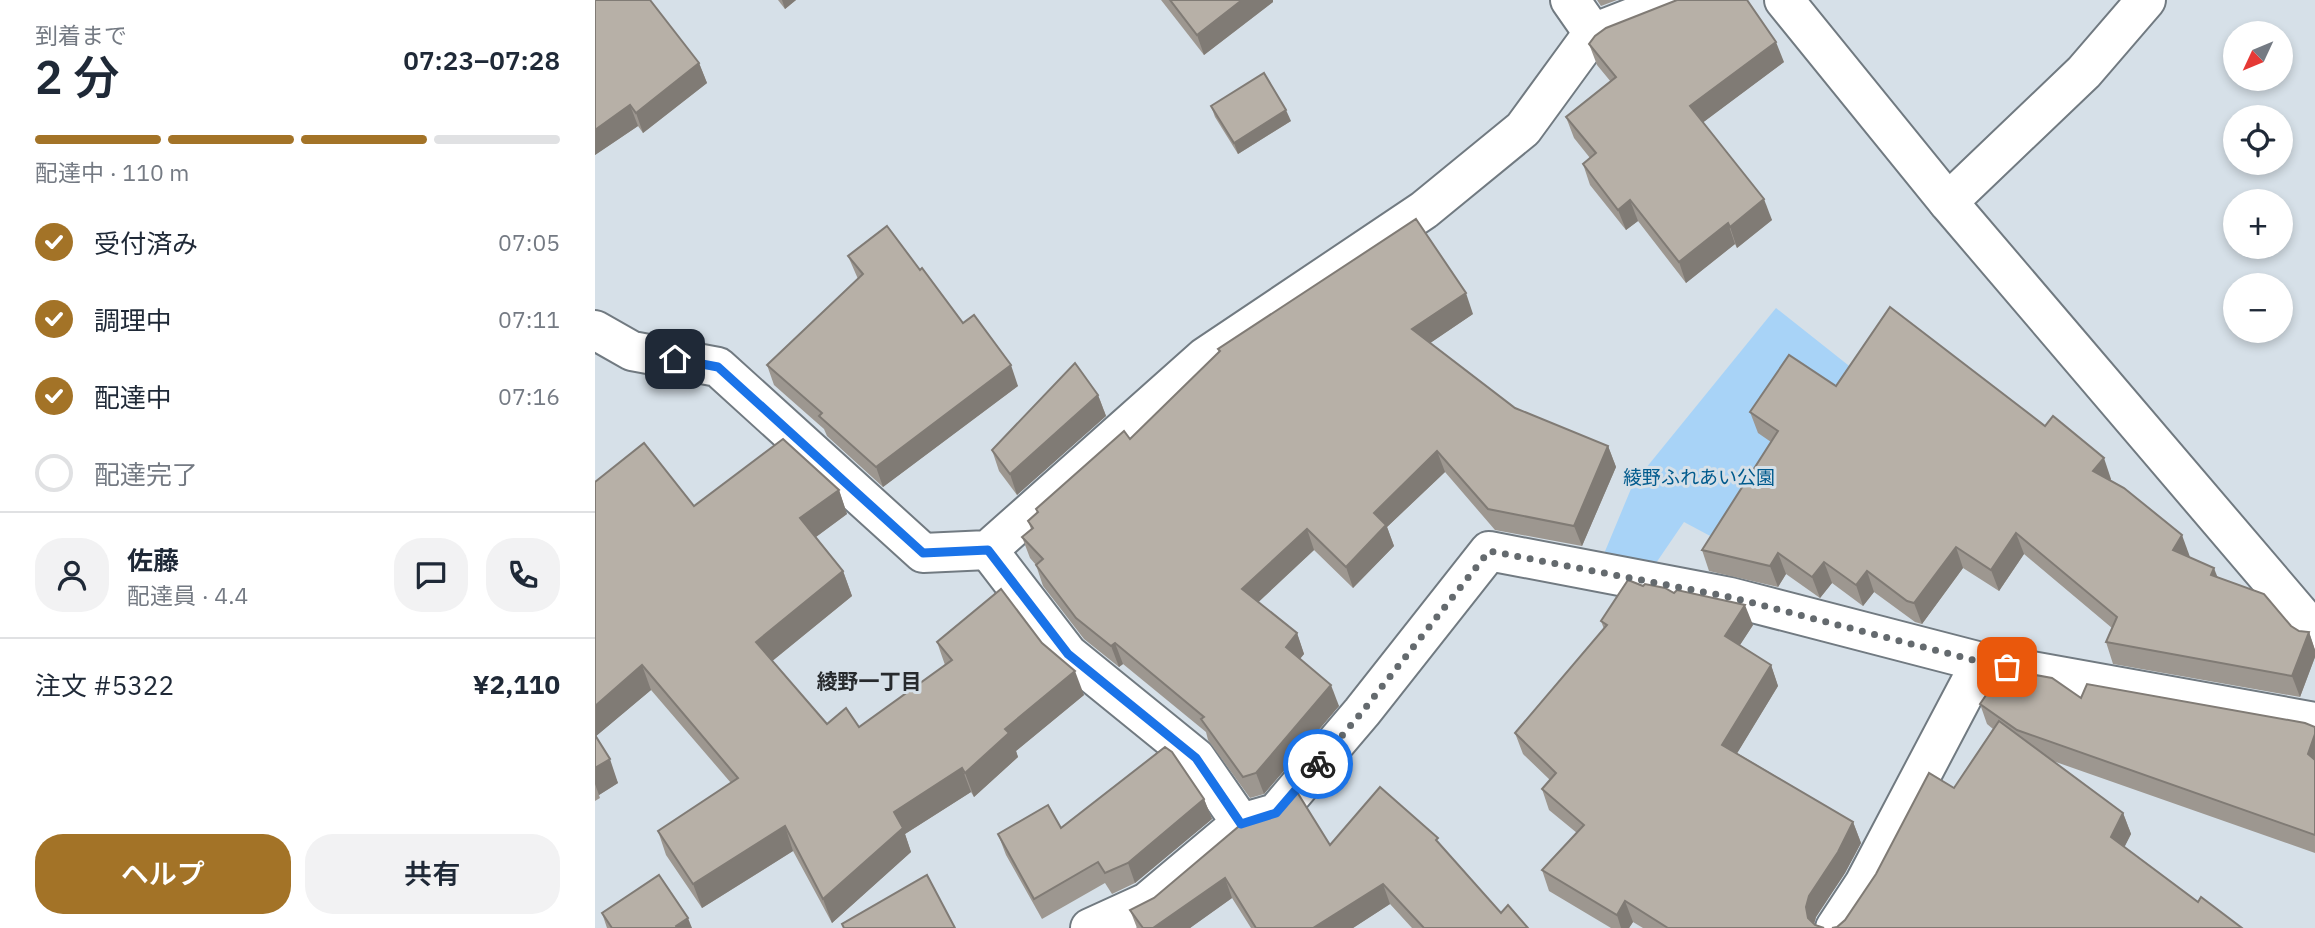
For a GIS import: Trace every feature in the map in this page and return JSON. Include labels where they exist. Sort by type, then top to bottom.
[{"type":"street","points":[[1570,0],[1593,33]]},
{"type":"street","points":[[595,330],[632,351],[718,367],[923,553],[988,550],[1205,357],[1424,210],[1523,129],[1593,33],[1677,0]]},
{"type":"street","points":[[1784,0],[1948,202],[2315,632]]},
{"type":"street","points":[[1948,202],[2084,72],[2146,0]]},
{"type":"street","points":[[988,550],[1068,654],[1196,758],[1241,824]]},
{"type":"street","points":[[1090,928],[1147,902],[1241,824],[1276,813],[1362,712],[1489,551],[1730,597],[1981,662],[2315,722]]},
{"type":"street","points":[[1835,928],[1864,884],[1981,662]]},
{"type":"green space","name":"綾野ふれあい公園","points":[[1776,308],[1877,388],[1714,538],[1684,522],[1654,566],[1601,561],[1633,484]]},
{"type":"building","points":[[595,0],[650,0],[699,63],[636,113],[630,105],[595,130]]},
{"type":"building","points":[[1170,0],[1242,0],[1197,35]]},
{"type":"building","points":[[1677,0],[1747,0],[1776,42],[1690,106],[1764,199],[1730,227],[1728,223],[1679,262],[1630,200],[1618,210],[1583,164],[1596,153],[1566,117],[1616,77],[1589,44],[1595,36],[1606,28]]},
{"type":"building","points":[[1264,73],[1286,110],[1234,143],[1211,106]]},
{"type":"building","points":[[1416,219],[1466,293],[1412,329],[1515,408],[1608,446],[1574,526],[1488,509],[1437,451],[1374,513],[1386,525],[1346,567],[1307,529],[1242,589],[1297,633],[1286,647],[1331,685],[1256,773],[1243,777],[1201,719],[1204,717],[1115,643],[1111,646],[1076,618],[1036,565],[1043,559],[1022,537],[1033,528],[1028,521],[1038,512],[1036,509],[1124,431],[1130,439],[1220,351],[1218,349]]},
{"type":"building","points":[[887,226],[963,323],[974,315],[1011,365],[876,467],[819,416],[822,413],[767,365],[863,274],[848,256]]},
{"type":"building","points":[[1890,307],[2045,426],[2053,416],[2104,458],[2093,471],[2124,488],[2182,535],[2173,550],[2214,568],[2211,575],[2264,594],[2291,626],[2299,631],[2309,632],[2292,676],[2106,642],[2117,617],[2016,533],[1991,570],[1956,547],[1914,603],[1907,601],[1867,571],[1856,585],[1824,562],[1812,577],[1778,553],[1770,566],[1702,550],[1778,431],[1750,412],[1789,355],[1836,386]]},
{"type":"building","points":[[1075,363],[1098,395],[1010,474],[992,450]]},
{"type":"building","points":[[783,439],[839,490],[800,518],[843,571],[756,642],[827,724],[846,708],[859,727],[952,660],[937,642],[1001,589],[1042,643],[1075,671],[1005,729],[1009,733],[965,773],[962,768],[894,812],[903,828],[823,899],[785,826],[693,884],[658,831],[738,778],[642,665],[595,706],[595,482],[644,443],[694,506]]},
{"type":"building","points":[[1628,580],[1643,586],[1645,584],[1665,588],[1674,593],[1677,590],[1745,605],[1725,636],[1771,665],[1722,745],[1853,822],[1838,852],[1809,896],[1806,907],[1808,918],[1815,925],[1824,928],[1668,928],[1625,901],[1617,915],[1542,870],[1584,825],[1542,789],[1556,773],[1515,733],[1607,625],[1601,621]]},
{"type":"building","points":[[2004,669],[2015,671],[2027,680],[2030,674],[2052,678],[2081,698],[2087,684],[2315,727],[2308,754],[2315,760],[2315,835],[2017,730],[1980,704]]},
{"type":"building","points":[[1999,721],[2123,813],[2111,837],[2198,902],[2201,897],[2242,928],[1832,928],[1845,920],[1876,874],[1929,773],[1954,788]]},
{"type":"building","points":[[595,735],[610,759],[595,768]]},
{"type":"building","points":[[1165,747],[1172,752],[1204,799],[1128,863],[1105,873],[1098,862],[1034,899],[998,834],[1048,805],[1061,828]]},
{"type":"building","points":[[1380,787],[1438,838],[1436,840],[1501,913],[1508,905],[1528,928],[1424,928],[1383,884],[1313,928],[1256,928],[1225,878],[1153,928],[1143,928],[1130,910],[1154,898],[1244,822],[1275,813],[1285,807],[1297,792],[1330,845]]},
{"type":"building","points":[[659,875],[688,918],[676,926],[677,928],[612,928],[602,913]]},
{"type":"building","points":[[927,875],[955,928],[844,928],[842,924]]},
{"type":"way so far","points":[[1318,764],[1489,551],[1730,597],[2007,667]]},
{"type":"district","name":"綾野一丁目","points":[[869,682]]},
{"type":"route","points":[[675,359],[718,367],[923,553],[988,550],[1068,654],[1196,758],[1241,824],[1276,813],[1318,764]]}]
